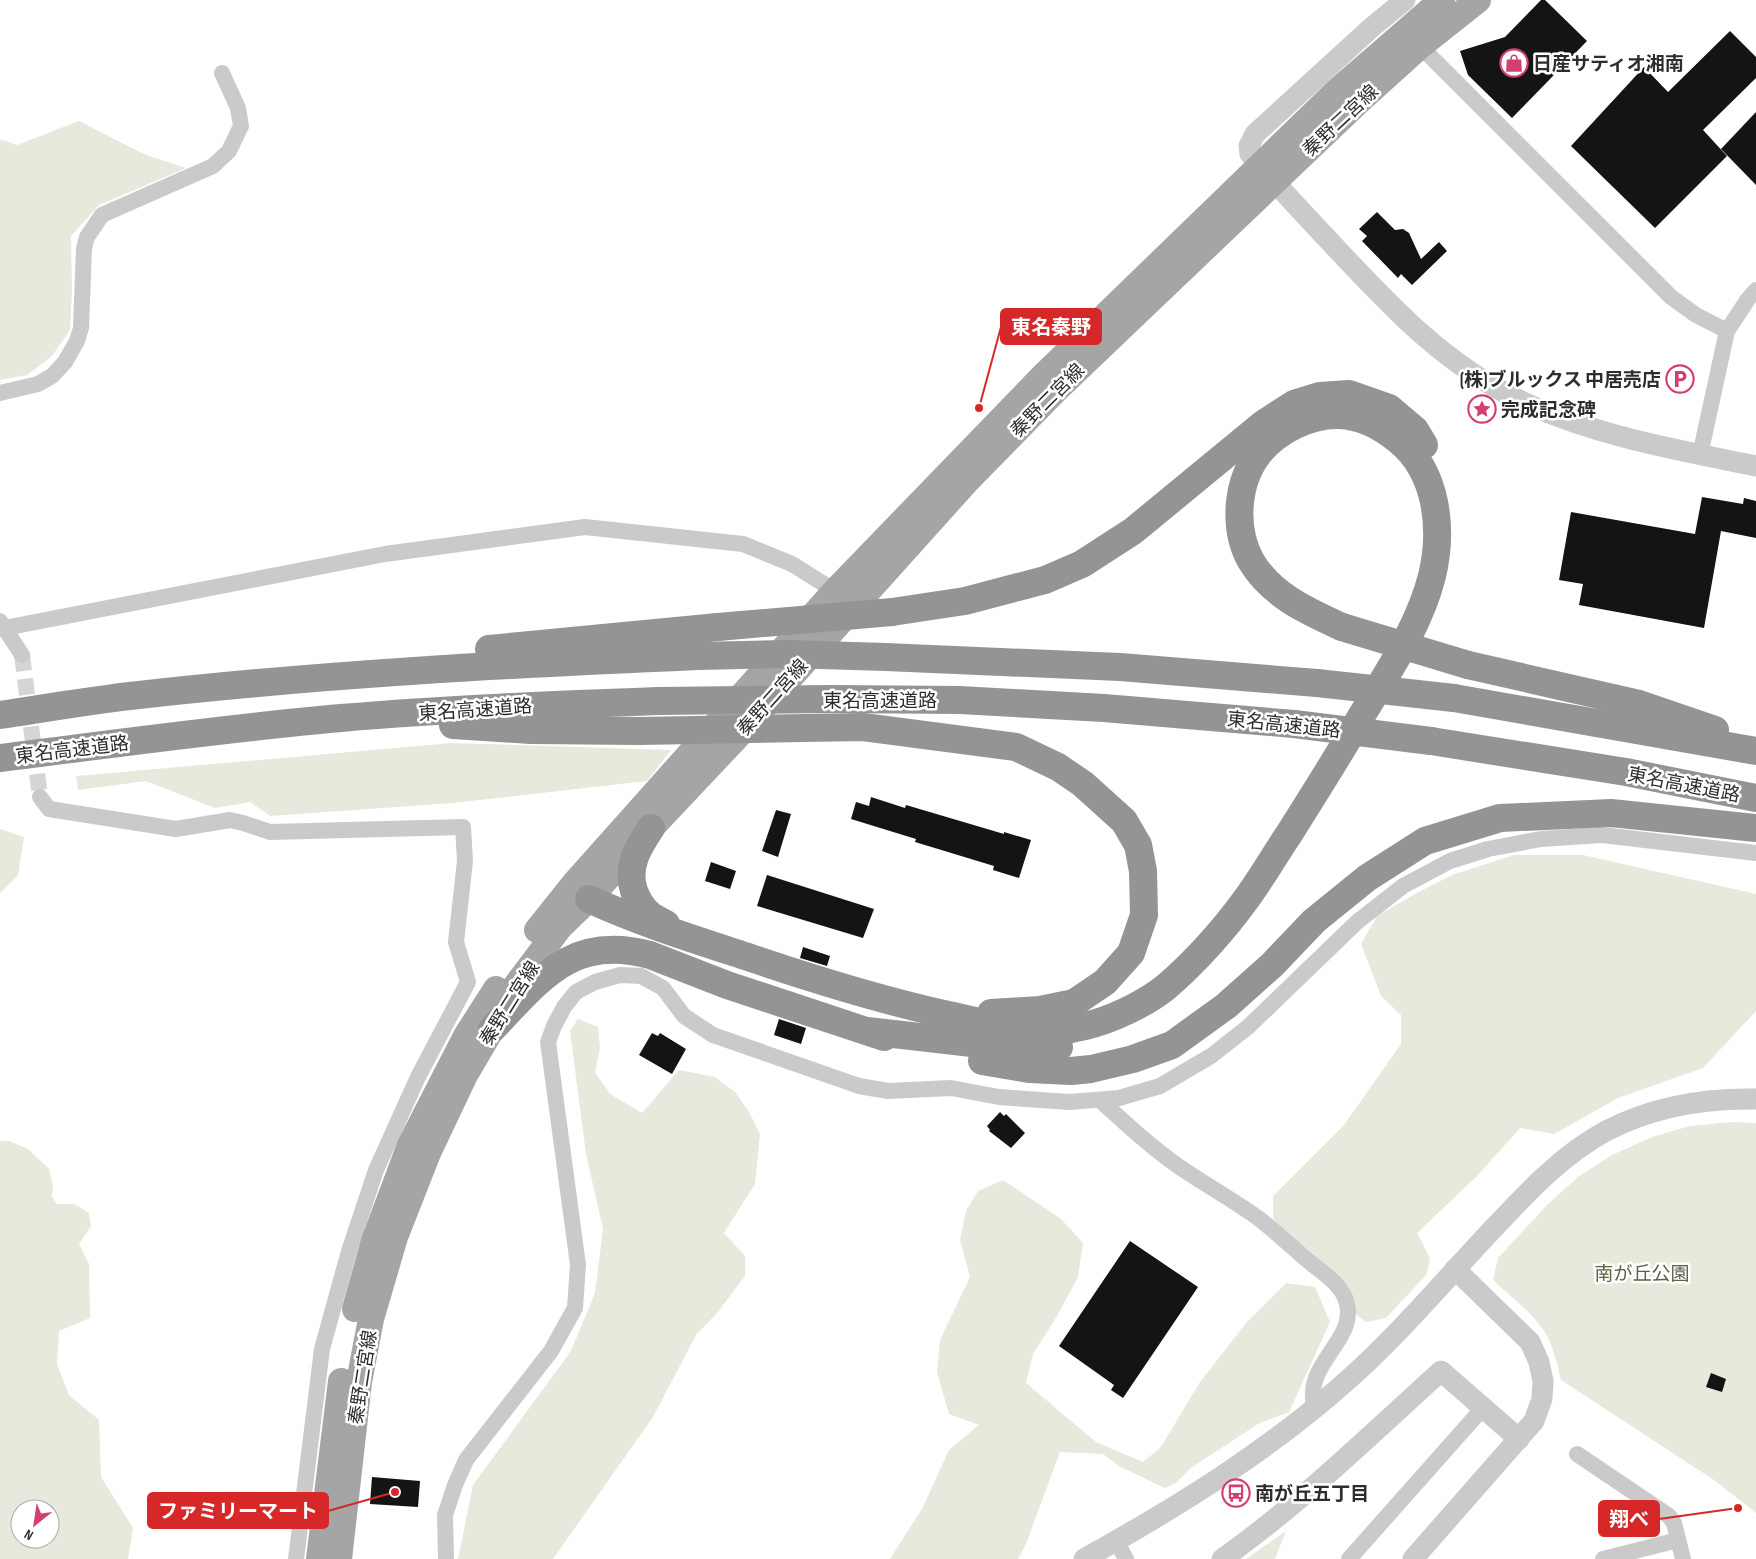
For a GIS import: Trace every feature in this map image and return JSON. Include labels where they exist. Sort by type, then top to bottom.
[{"type":"highway","points":[[0,715],[363,663],[520,645],[892,612],[965,601],[1045,580],[1082,564],[1133,531],[1263,424],[1294,404],[1320,396],[1350,394],[1389,408],[1415,430],[1434,461],[1448,495],[1453,531],[1449,577],[1433,620],[1414,660],[1350,771],[1254,913],[1207,969],[1154,1017],[1113,1036],[1073,1046],[1037,1049],[1016,1048],[867,1031]]},
{"type":"highway","points":[[581,892],[627,916],[851,990],[895,1003],[1011,1028],[1051,1032],[1091,1025],[1128,1010],[1163,989],[1199,954],[1244,903],[1330,768],[1412,628],[1432,576],[1438,532],[1436,509],[1429,484],[1420,465],[1407,448],[1375,424],[1355,416],[1334,414],[1316,417],[1294,425],[1273,439],[1259,453],[1249,469],[1243,487],[1240,506],[1240,525],[1244,546],[1252,563],[1273,588],[1307,611],[1342,627],[1468,665],[1639,704],[1756,744]]},
{"type":"highway","points":[[138,695],[367,673],[539,663],[786,654],[886,657],[1120,667],[1317,682],[1454,698],[1756,751]]},
{"type":"highway","name":"東名高速道路","points":[[0,758],[342,718],[527,705],[831,699],[960,700],[1104,708],[1294,724],[1431,741],[1626,772],[1756,798]]},
{"type":"highway","points":[[342,718],[531,730],[639,731],[863,727],[1016,747],[1058,767],[1083,784],[1124,822],[1138,846],[1143,871],[1144,915],[1130,953],[1105,982],[1074,1003],[1040,1010],[952,1016]]},
{"type":"highway","points":[[492,1029],[527,993],[555,969],[574,957],[596,950],[624,950],[650,955],[727,985],[867,1031],[956,1056],[1029,1069],[1071,1071],[1111,1065],[1172,1045],[1226,1006],[1272,965],[1314,921],[1367,878],[1425,841],[1500,818],[1612,813],[1756,828]]},
{"type":"highway","points":[[651,828],[637,851],[632,864],[631,880],[637,898],[649,914],[692,939]]},
{"type":"highway","points":[[581,892],[617,924],[695,970],[727,985]]},
{"type":"main road","name":"秦野二宮線","points":[[319,1559],[342,1377],[355,1310],[374,1241],[406,1154],[466,1036],[519,954],[581,892],[651,828],[735,739],[966,482],[1267,174],[1337,91],[1442,0]]},
{"type":"main road","name":"秦野二宮線","points":[[339,1559],[359,1382],[371,1319],[395,1237],[428,1153],[465,1075],[514,988],[560,926],[581,892],[835,591],[1043,376],[1267,174],[1478,0]]},
{"type":"street","points":[[1405,0],[1350,47],[1255,134],[1249,146],[1250,154],[1391,307],[1433,345],[1470,372],[1522,401],[1599,431],[1756,466]]},
{"type":"street","points":[[1420,46],[1671,297],[1696,315],[1727,331]]},
{"type":"street","points":[[0,394],[38,384],[52,376],[66,362],[77,341],[81,328],[84,248],[87,237],[102,215],[213,166],[229,151],[241,126],[238,108],[222,74]]},
{"type":"street","points":[[1700,455],[1727,331],[1756,290]]},
{"type":"street","points":[[22,655],[2,626],[385,554],[585,527],[742,544],[792,564],[835,591]]},
{"type":"street","points":[[40,797],[49,809],[176,829],[230,820],[270,832],[463,827],[465,861],[456,942],[468,982],[418,1077],[376,1170],[349,1251],[322,1349],[296,1559]]},
{"type":"street","points":[[446,1559],[445,1514],[466,1460],[551,1352],[575,1308],[578,1265],[548,1042],[564,1007],[576,992],[595,982],[620,975],[641,976],[663,988],[684,1016],[712,1035],[859,1086],[888,1091],[952,1088],[999,1097],[1069,1102],[1119,1098],[1160,1086],[1211,1056],[1248,1028],[1357,922],[1403,886],[1450,861],[1488,849],[1542,839],[1602,835],[1756,853]]},
{"type":"street","points":[[1084,1559],[1121,1550],[1269,1444],[1315,1408],[1387,1342],[1530,1189],[1570,1154],[1607,1131],[1651,1113],[1687,1103],[1727,1098],[1756,1099]]},
{"type":"street","points":[[1100,1100],[1142,1139],[1258,1218],[1328,1277],[1345,1294],[1348,1307],[1345,1328],[1314,1380],[1311,1398],[1315,1408]]},
{"type":"street","points":[[1421,1556],[1534,1421],[1542,1399],[1544,1381],[1539,1362],[1530,1342],[1455,1269]]},
{"type":"street","points":[[1222,1559],[1255,1536],[1294,1504],[1440,1371],[1519,1438]]},
{"type":"street","points":[[1348,1559],[1483,1408]]},
{"type":"street","points":[[1577,1454],[1602,1466],[1669,1516],[1674,1523],[1683,1559]]},
{"type":"street","points":[[1603,1559],[1678,1540]]},
{"type":"green space","points":[[79,121],[146,155],[186,168],[99,205],[71,236],[72,290],[70,330],[52,356],[27,375],[0,380],[0,139],[17,145]]},
{"type":"green space","points":[[452,743],[671,750],[647,781],[453,803],[270,816],[250,802],[215,808],[146,781],[78,790],[76,776]]},
{"type":"green space","points":[[0,829],[24,837],[18,875],[0,893]]},
{"type":"green space","points":[[1514,855],[1583,855],[1756,894],[1756,1011],[1703,1068],[1618,1098],[1554,1134],[1520,1128],[1477,1176],[1417,1233],[1430,1258],[1427,1274],[1386,1318],[1366,1322],[1349,1309],[1288,1242],[1273,1218],[1273,1196],[1344,1125],[1401,1044],[1401,1015],[1381,996],[1361,944],[1377,916],[1452,875]]},
{"type":"green space","points":[[578,1019],[598,1027],[600,1048],[595,1072],[610,1094],[642,1113],[679,1070],[715,1077],[735,1092],[749,1112],[760,1134],[755,1184],[724,1233],[745,1256],[745,1276],[717,1313],[696,1335],[653,1417],[553,1559],[458,1559],[473,1485],[571,1351],[595,1293],[603,1229],[586,1154],[570,1031]]},
{"type":"green space","name":"南が丘公園","points":[[1733,1122],[1756,1123],[1756,1513],[1714,1480],[1561,1380],[1549,1339],[1541,1326],[1493,1280],[1498,1258],[1547,1205],[1579,1176],[1612,1155],[1652,1137],[1690,1126]]},
{"type":"green space","points":[[0,1141],[9,1141],[28,1149],[49,1169],[53,1187],[52,1197],[57,1204],[74,1204],[89,1213],[91,1226],[79,1244],[89,1264],[90,1318],[59,1331],[57,1364],[69,1395],[99,1420],[101,1477],[133,1528],[128,1559],[0,1559]]},
{"type":"green space","points":[[1003,1180],[1061,1219],[1083,1243],[1078,1277],[1057,1316],[1033,1354],[1026,1383],[1096,1442],[1143,1462],[1161,1447],[1200,1382],[1247,1322],[1286,1283],[1315,1287],[1330,1322],[1289,1412],[1258,1424],[1191,1468],[1177,1482],[1165,1488],[1119,1466],[1103,1454],[1060,1452],[1026,1544],[1018,1559],[890,1559],[923,1507],[949,1450],[979,1425],[949,1414],[937,1372],[940,1340],[970,1277],[960,1240],[966,1211],[978,1191]]},
{"type":"green space","points":[[1286,1531],[1275,1559],[1246,1559]]},
{"type":"building","name":"日産サティオ湘南","points":[[1541,0],[1545,0],[1587,41],[1512,118],[1468,75],[1460,51],[1505,37]]},
{"type":"building","points":[[1730,31],[1756,57],[1756,78],[1703,130],[1727,156],[1655,228],[1571,146],[1644,67],[1668,92]]},
{"type":"building","points":[[1756,112],[1756,185],[1721,149]]},
{"type":"building","points":[[1377,212],[1395,230],[1403,229],[1409,233],[1421,259],[1439,242],[1447,251],[1412,285],[1401,274],[1398,278],[1362,241],[1367,236],[1359,229]]},
{"type":"building","points":[[1702,497],[1743,504],[1744,498],[1756,501],[1756,538],[1721,531],[1704,628],[1579,605],[1583,584],[1559,580],[1571,512],[1695,534]]},
{"type":"building","points":[[871,797],[905,808],[906,805],[1004,834],[1004,832],[1031,840],[1019,878],[993,870],[994,866],[915,842],[916,839],[851,819],[856,802],[869,806]]},
{"type":"building","points":[[776,810],[791,814],[778,857],[762,851]]},
{"type":"building","points":[[711,862],[736,871],[730,889],[705,881]]},
{"type":"building","points":[[767,875],[874,909],[863,938],[757,906]]},
{"type":"building","points":[[803,947],[830,956],[827,966],[800,958]]},
{"type":"building","points":[[779,1019],[806,1028],[801,1044],[774,1035]]},
{"type":"building","points":[[652,1033],[658,1036],[660,1033],[686,1049],[672,1074],[639,1055]]},
{"type":"building","points":[[1000,1112],[1004,1116],[1006,1114],[1025,1133],[1011,1148],[989,1131],[987,1126]]},
{"type":"building","points":[[1130,1241],[1198,1287],[1123,1398],[1111,1390],[1114,1385],[1059,1346]]},
{"type":"building","points":[[1711,1373],[1726,1379],[1722,1392],[1706,1387]]},
{"type":"building","points":[[372,1477],[420,1481],[418,1507],[370,1504]]},
{"type":"tunnel","points":[[22,655],[40,797]]},
{"type":"place","name":"日産サティオ湘南","points":[[1514,63]]},
{"type":"place","name":"(株)ブルックス 中居売店","points":[[1680,379]]},
{"type":"place","name":"東名秦野","points":[[979,408]]},
{"type":"place","name":"完成記念碑","points":[[1482,409]]},
{"type":"place","name":"ファミリーマート","points":[[395,1492]]},
{"type":"place","name":"南が丘五丁目","points":[[1236,1493]]},
{"type":"place","name":"翔べ","points":[[1738,1508]]}]
